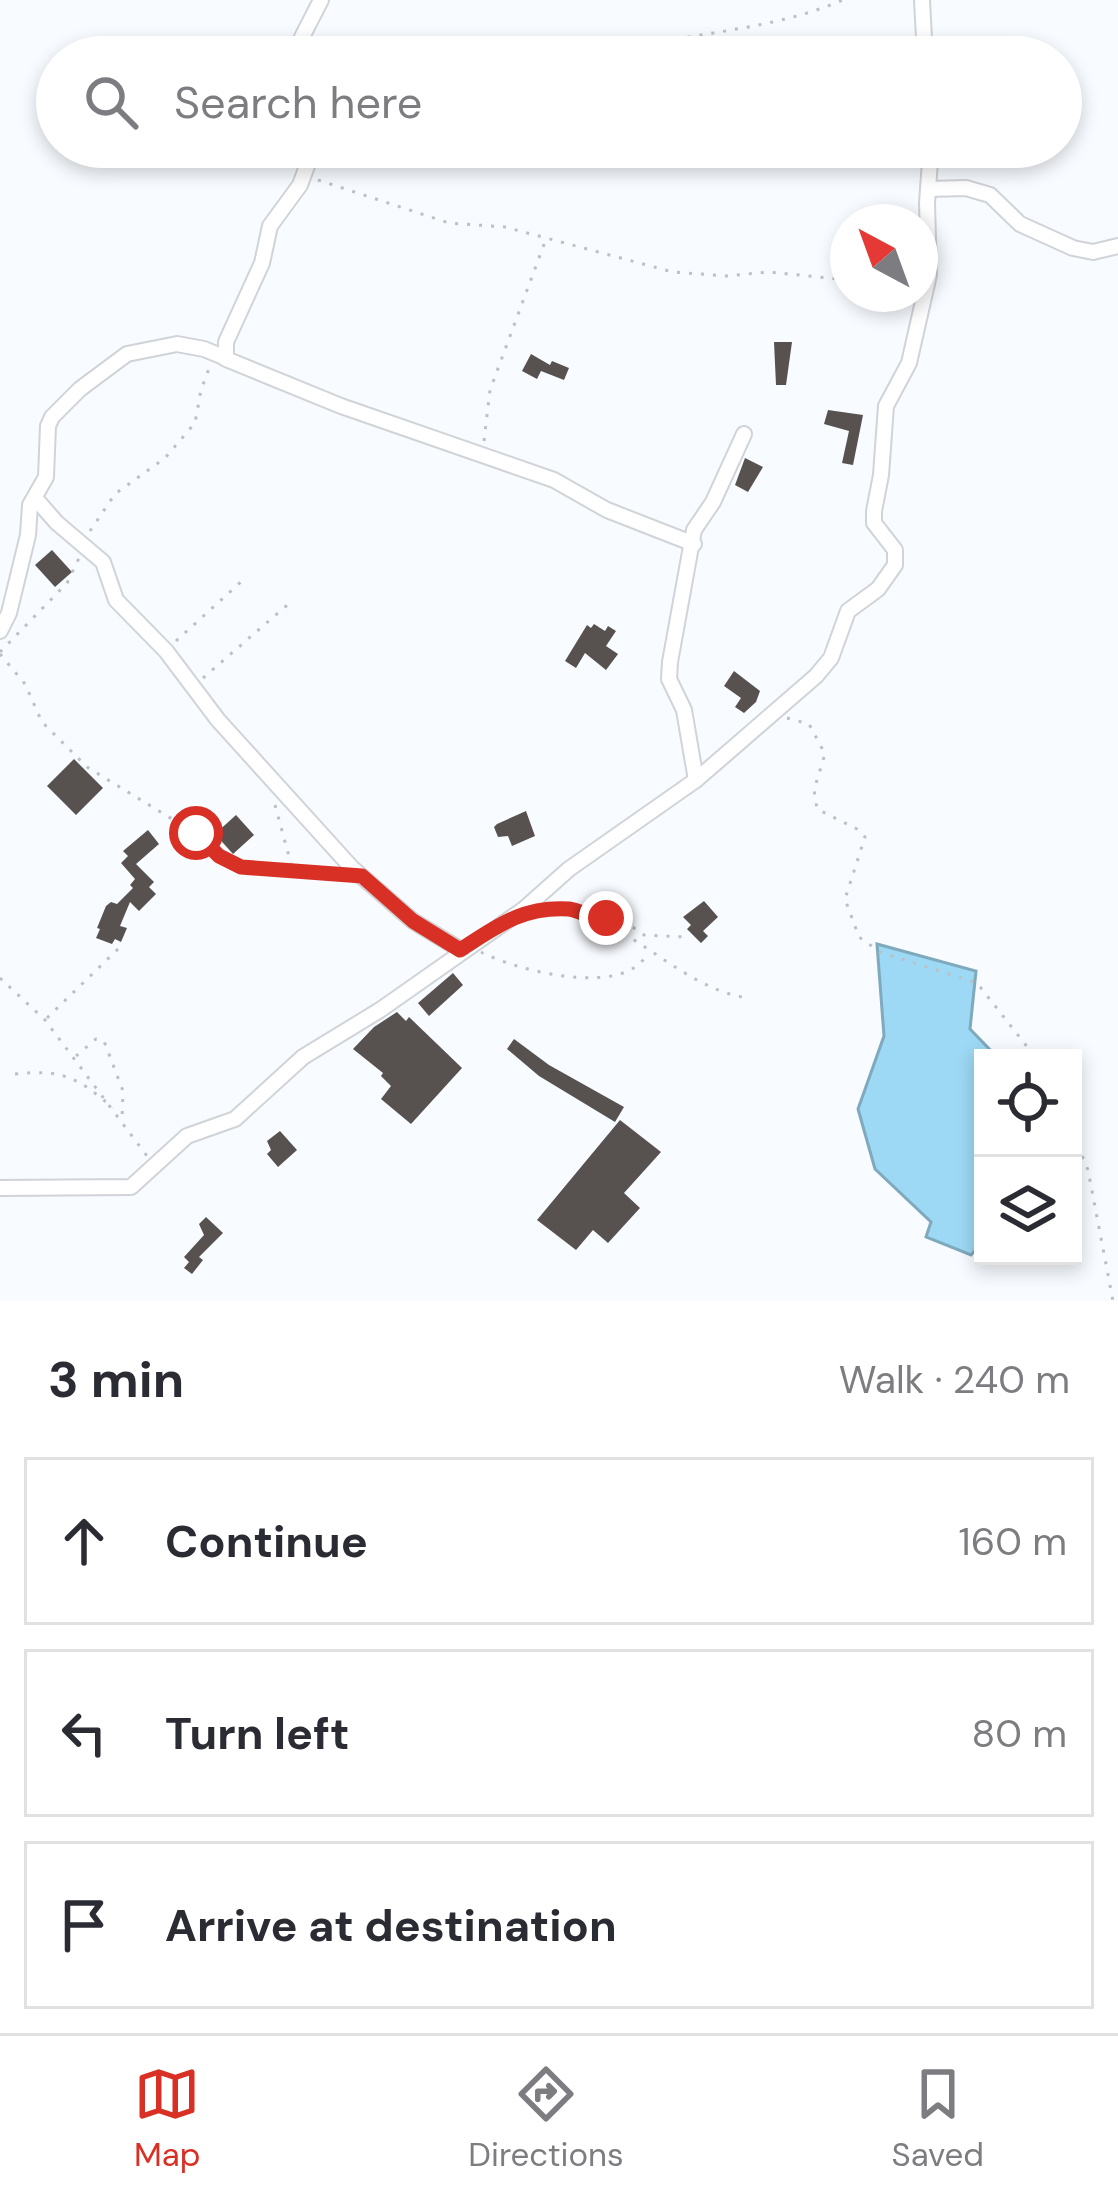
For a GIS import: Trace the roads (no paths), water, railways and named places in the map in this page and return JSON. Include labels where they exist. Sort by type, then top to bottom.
[{"type":"street","points":[[303,36],[321,0]]},
{"type":"street","points":[[922,0],[924,36]]},
{"type":"street","points":[[222,357],[262,263],[270,226],[307,168]]},
{"type":"street","points":[[0,1188],[125,1189],[187,1136],[236,1119],[303,1057],[380,1010],[518,913],[569,869],[696,780],[825,665],[848,611],[878,589],[896,565],[895,550],[875,525],[874,511],[886,406],[909,363],[929,275],[930,168]]},
{"type":"street","points":[[928,189],[966,188],[990,195],[1020,224],[1073,248],[1093,252],[1118,246]]},
{"type":"street","points":[[0,631],[28,535],[30,506],[46,476],[52,417],[127,354],[177,344],[554,480],[607,510],[694,544]]},
{"type":"street","points":[[696,780],[684,710],[669,674],[694,530],[713,502],[744,434]]},
{"type":"street","points":[[35,498],[103,562],[116,600],[166,651],[242,748],[362,876],[413,921],[465,948]]},
{"type":"water","points":[[877,944],[976,971],[970,1029],[989,1049],[974,1049],[971,1255],[926,1237],[931,1222],[875,1169],[858,1109],[884,1036]]}]
